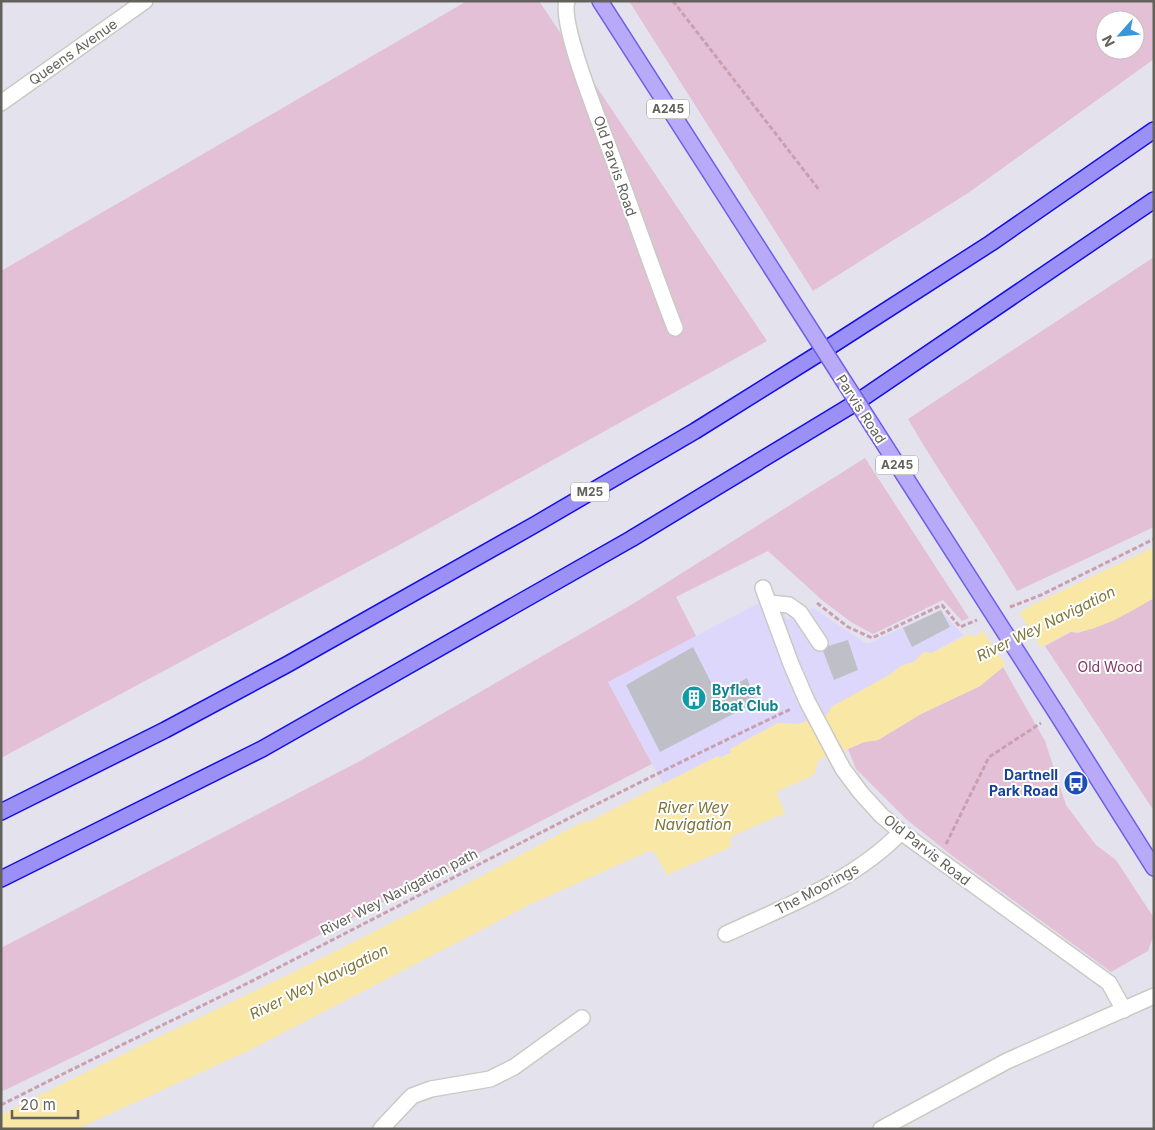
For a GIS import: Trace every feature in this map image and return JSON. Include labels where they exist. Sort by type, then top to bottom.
[{"type":"highway","name":"M25","points":[[1,812],[165,730],[288,664],[536,524],[695,431],[991,243],[1154,130]]},
{"type":"highway","points":[[1,879],[262,749],[631,539],[857,402],[1154,200]]},
{"type":"main road","name":"Parvis Road","points":[[600,1],[738,216],[1050,717],[1154,868]]},
{"type":"street","name":"Queens Avenue","points":[[1,103],[145,1]]},
{"type":"street","name":"Old Parvis Road","points":[[567,1],[565,8],[582,73],[674,328]]},
{"type":"street","name":"Old Parvis Road","points":[[763,588],[776,629],[807,701],[843,769],[861,793],[881,815],[901,832],[1109,983],[1124,1010]]},
{"type":"street","points":[[769,603],[789,605],[800,613],[820,643]]},
{"type":"street","name":"The Moorings","points":[[726,934],[801,900],[838,880],[864,864],[901,832]]},
{"type":"street","points":[[881,1129],[1006,1061],[1154,996]]},
{"type":"street","points":[[381,1129],[412,1096],[431,1089],[490,1079],[514,1068],[582,1018]]},
{"type":"path","points":[[673,1],[820,190]]},
{"type":"path","points":[[1005,609],[1041,595],[1154,539]]},
{"type":"path","points":[[816,603],[848,627],[872,638],[942,605],[960,627],[978,620]]},
{"type":"path","name":"River Wey Navigation path","points":[[1,1105],[709,748],[807,701]]},
{"type":"path","points":[[939,859],[990,757],[1050,717]]},
{"type":"shaded area","points":[[774,595],[787,620],[813,608],[867,644],[941,610],[963,635],[932,653],[924,653],[914,662],[901,666],[828,714],[798,724],[778,723],[730,749],[732,752],[719,758],[717,756],[663,784],[608,682]]},
{"type":"green space","points":[[467,1],[539,1],[767,341],[412,538],[1,758],[1,271]]},
{"type":"green space","points":[[629,1],[1154,1],[1154,59],[968,193],[813,291]]},
{"type":"green space","points":[[1154,257],[1154,527],[1017,591],[934,463],[908,419]]},
{"type":"green space","points":[[865,458],[969,618],[962,621],[943,600],[873,634],[851,622],[823,601],[768,551],[676,597],[696,636],[608,682],[652,764],[240,976],[1,1092],[1,948],[360,761],[631,605]]},
{"type":"green space","name":"Old Wood","points":[[1154,598],[1154,811],[1045,646],[1071,632],[1078,633],[1114,620]]},
{"type":"green space","points":[[1003,667],[1045,741],[1066,805],[1096,845],[1116,860],[1154,918],[1154,934],[1148,951],[1111,972],[950,854],[906,819],[856,769],[848,749],[864,742],[878,740],[921,714],[980,686]]},
{"type":"water","name":"River Wey Navigation","points":[[1154,547],[1154,598],[1125,615],[1102,625],[1080,632],[1070,632],[1003,667],[980,686],[921,714],[878,740],[864,742],[819,759],[814,775],[776,792],[785,813],[732,836],[730,841],[731,847],[667,875],[655,853],[649,851],[531,904],[252,1049],[77,1129],[1,1129],[1,1115],[31,1099],[331,954],[582,822],[590,821],[718,756],[720,758],[732,752],[730,749],[778,723],[798,724],[828,714],[831,707],[891,674],[901,666],[914,662],[924,652],[932,653],[968,635],[975,636],[1015,616],[1030,606]]},
{"type":"pier","points":[[1018,611],[1043,650],[1007,668],[982,629]]},
{"type":"building","points":[[941,610],[950,627],[912,647],[903,628]]},
{"type":"building","points":[[848,640],[858,670],[834,680],[822,648]]},
{"type":"building","name":"Byfleet Boat Club","points":[[693,647],[717,694],[747,678],[756,702],[660,752],[626,685]]},
{"type":"place","name":"Byfleet Boat Club","points":[[694,698]]},
{"type":"place","name":"Dartnell Park Road","points":[[1076,783]]}]
